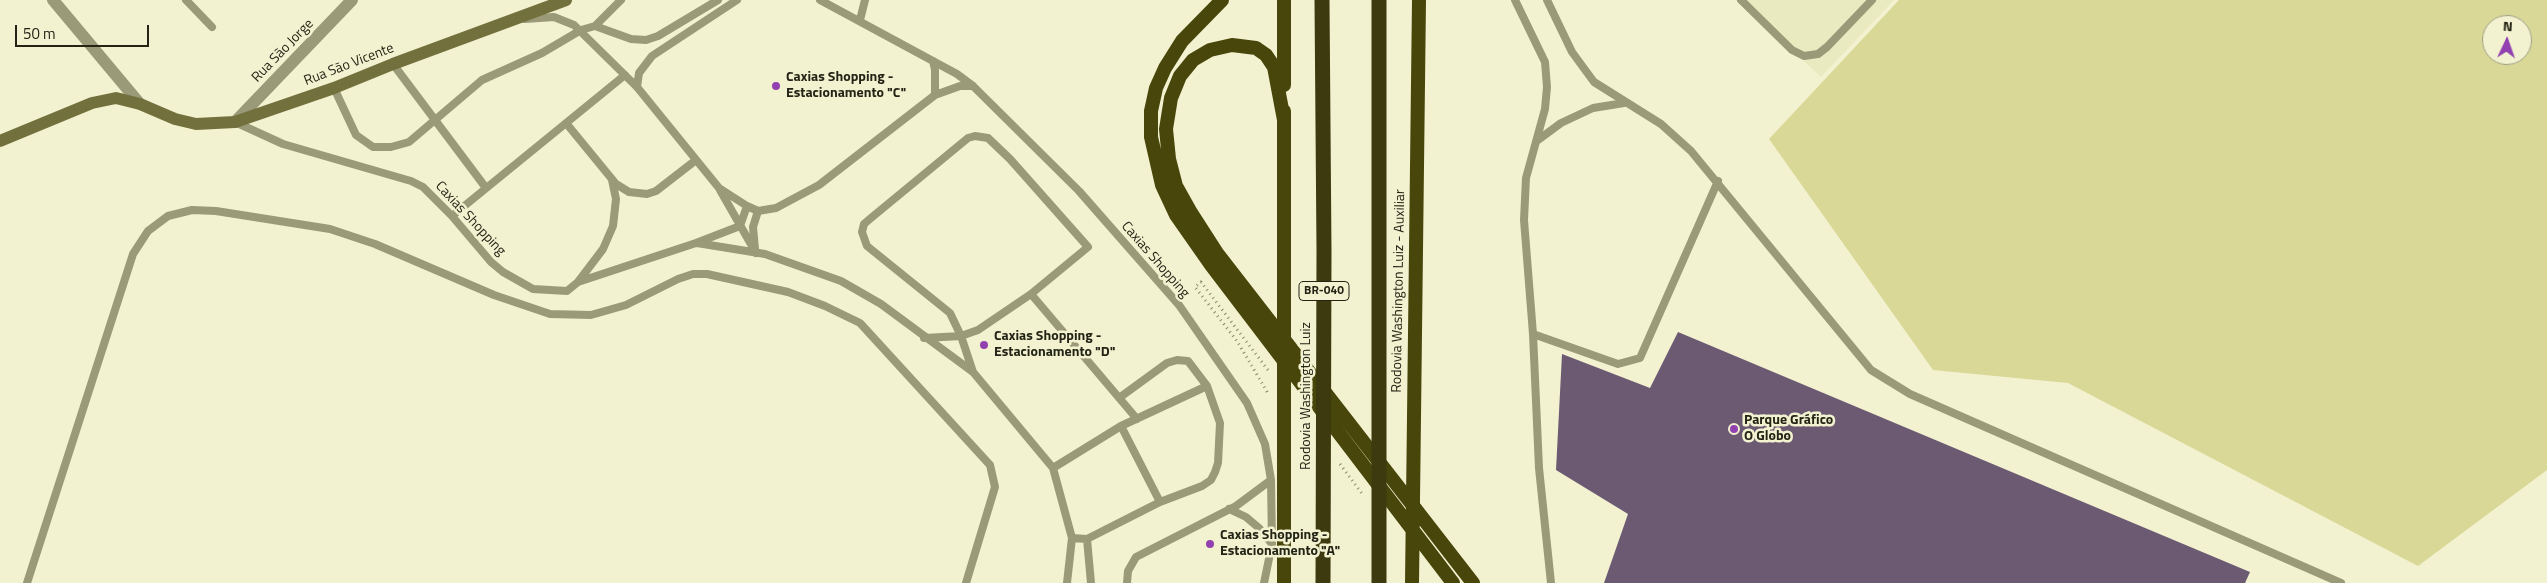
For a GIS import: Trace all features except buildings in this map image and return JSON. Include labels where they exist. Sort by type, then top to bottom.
[{"type":"highway","points":[[1222,0],[1182,41],[1164,68],[1156,88],[1151,111],[1151,137],[1162,185],[1176,215],[1214,259],[1473,583]]},
{"type":"highway","points":[[1284,0],[1284,583]]},
{"type":"highway","name":"Rodovia Washington Luiz","points":[[1322,0],[1324,251],[1323,583]]},
{"type":"highway","points":[[1379,0],[1379,583]]},
{"type":"highway","name":"Rodovia Washington Luiz - Auxiliar","points":[[1412,583],[1419,0]]},
{"type":"highway","points":[[1284,120],[1274,68],[1266,55],[1256,48],[1232,45],[1210,50],[1193,60],[1180,76],[1171,98],[1166,129],[1169,160],[1176,186],[1214,259],[1453,583]]},
{"type":"main road","name":"Rua Sāo Vicente","points":[[0,141],[92,103],[116,98],[140,104],[175,119],[196,124],[234,122],[334,88],[393,64],[519,19],[566,0]]},
{"type":"street","points":[[53,0],[140,104]]},
{"type":"street","name":"Rua São Jorge","points":[[234,122],[352,0]]},
{"type":"lane","points":[[186,0],[212,27]]},
{"type":"lane","points":[[334,88],[356,135],[373,147],[391,147],[409,142],[482,80],[542,53],[581,30],[595,26],[621,0]]},
{"type":"lane","points":[[595,26],[620,36],[646,40],[658,36],[718,0]]},
{"type":"lane","points":[[637,87],[639,73],[652,56],[737,0]]},
{"type":"lane","name":"Caxias Shopping","points":[[820,0],[957,74],[973,86],[1079,190],[1179,306],[1250,409],[1265,444],[1272,480],[1272,544],[1265,582]]},
{"type":"lane","points":[[860,20],[865,0]]},
{"type":"lane","points":[[1515,0],[1544,62],[1547,87],[1538,140],[1526,178],[1524,220],[1533,334],[1539,468],[1550,583]]},
{"type":"lane","points":[[1547,0],[1572,52],[1594,82],[1624,103],[1661,124],[1691,151],[1871,370],[1910,394],[2341,583]]},
{"type":"lane","points":[[1741,0],[1792,50],[1804,56],[1818,54],[1827,47],[1872,0]]},
{"type":"lane","points":[[519,19],[554,17],[565,20],[581,30],[637,87],[718,188],[756,253]]},
{"type":"lane","points":[[681,22],[687,32]]},
{"type":"lane","points":[[933,61],[936,70],[935,95]]},
{"type":"lane","points":[[393,64],[486,188]]},
{"type":"lane","points":[[452,216],[625,75]]},
{"type":"lane","points":[[718,188],[758,211],[776,208],[819,185],[935,95],[960,86],[973,86]]},
{"type":"lane","points":[[1538,140],[1560,123],[1593,108],[1624,103]]},
{"type":"lane","name":"Caxias Shopping","points":[[234,122],[283,144],[411,181],[433,195],[491,262],[522,284],[533,289],[567,292],[578,282],[696,243],[740,226]]},
{"type":"lane","points":[[566,123],[611,177],[623,189],[635,194],[647,194],[656,191],[696,160]]},
{"type":"lane","points":[[924,338],[961,336],[978,330],[1031,294],[1088,247],[1010,159],[988,138],[974,136],[968,138],[864,224],[862,232],[867,246],[950,313],[961,336],[973,372]]},
{"type":"lane","points":[[578,282],[603,249],[613,226],[616,199],[611,177]]},
{"type":"lane","points":[[1533,334],[1618,364],[1640,358],[1718,182]]},
{"type":"lane","points":[[740,226],[747,206]]},
{"type":"lane","points":[[27,583],[133,254],[148,231],[168,216],[192,210],[216,211],[330,229],[375,244],[494,295],[550,314],[591,316],[626,305],[693,274],[707,274],[788,292],[825,306],[860,323],[990,465],[995,487],[966,583]]},
{"type":"lane","points":[[756,253],[753,227],[758,211]]},
{"type":"lane","points":[[696,243],[765,254],[841,281],[881,304],[924,338],[973,372],[1053,468],[1072,538],[1067,583]]},
{"type":"lane","points":[[1031,294],[1137,419]]},
{"type":"lane","points":[[1072,538],[1087,539],[1160,502],[1202,486],[1211,480],[1216,472],[1220,423],[1207,386],[1188,361],[1177,360],[1167,363],[1119,398]]},
{"type":"lane","points":[[1053,468],[1121,426],[1207,386]]},
{"type":"lane","points":[[1121,426],[1160,502]]},
{"type":"lane","points":[[1127,583],[1128,571],[1136,557],[1229,510],[1253,496],[1272,480]]},
{"type":"lane","points":[[1229,510],[1253,522],[1272,544]]},
{"type":"lane","points":[[1278,583],[1284,516]]},
{"type":"lane","points":[[1087,539],[1092,583]]},
{"type":"path","points":[[1201,282],[1195,286],[1237,341],[1272,401],[1250,409]]},
{"type":"shaded area","points":[[1739,0],[1894,0],[1821,77]]},
{"type":"shaded area","points":[[1899,0],[2547,0],[2547,470],[2418,566],[2068,383],[1933,370],[1769,139]]},
{"type":"place","name":"Caxias Shopping - Estacionamento \"C\"","points":[[776,86]]},
{"type":"place","name":"Caxias Shopping - Estacionamento \"D\"","points":[[984,345]]},
{"type":"place","name":"Parque Gráfico O Globo","points":[[1734,429]]},
{"type":"place","name":"Caxias Shopping - Estacionamento \"A\"","points":[[1210,544]]}]
